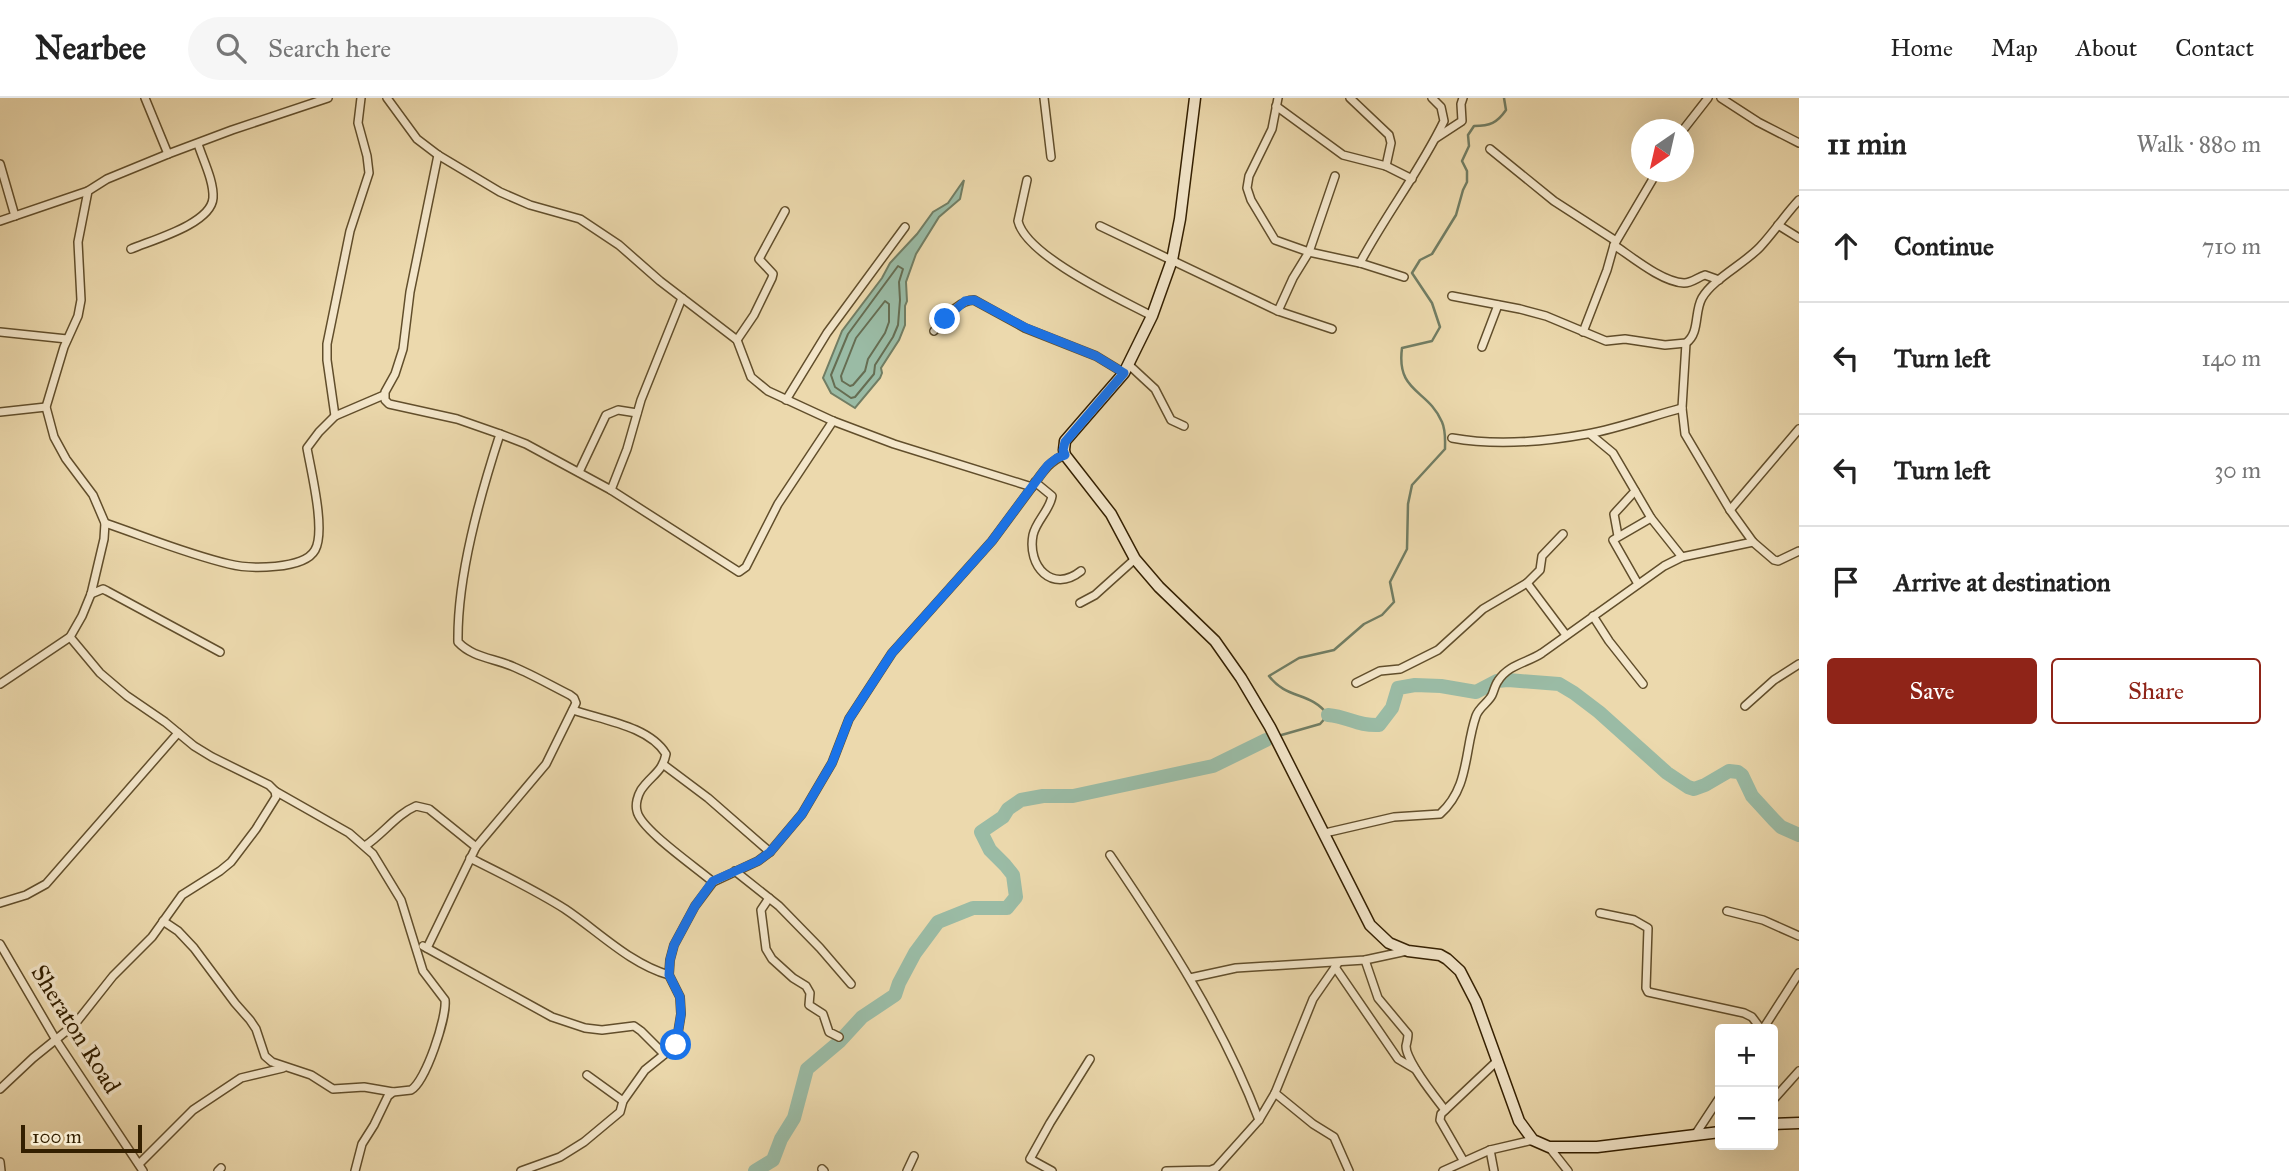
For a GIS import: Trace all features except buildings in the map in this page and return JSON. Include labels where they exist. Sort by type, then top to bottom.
[{"type":"street","points":[[145,98],[168,154]]},
{"type":"street","points":[[0,221],[88,191],[107,179],[232,130],[328,98]]},
{"type":"street","points":[[335,416],[327,344],[350,231],[369,173],[358,123],[361,98]]},
{"type":"street","points":[[387,98],[417,139],[438,155],[512,199],[572,216],[592,225],[737,340],[751,377],[768,391],[833,421],[894,444],[1033,484],[1052,496],[1033,533],[1033,555],[1044,573],[1055,580],[1068,580],[1081,571]]},
{"type":"street","points":[[1044,98],[1051,157]]},
{"type":"street","points":[[1195,98],[1180,219],[1172,260],[1152,316],[1126,368],[1065,442],[1065,455],[1111,514],[1135,559],[1159,587],[1215,641],[1241,678],[1270,727],[1370,925],[1389,943],[1408,951],[1440,956],[1460,971],[1476,1002],[1519,1121],[1532,1140],[1549,1147],[1597,1147],[1715,1133]]},
{"type":"street","points":[[1350,98],[1385,130],[1391,139],[1386,166]]},
{"type":"street","points":[[1360,263],[1444,121],[1443,114],[1432,98]]},
{"type":"street","points":[[1435,138],[1462,121],[1463,98]]},
{"type":"street","points":[[1692,119],[1708,98]]},
{"type":"street","points":[[1721,98],[1758,122],[1799,143]]},
{"type":"street","points":[[1404,277],[1360,263],[1309,252],[1275,240],[1251,200],[1247,188],[1248,176],[1272,129],[1277,102],[1343,155],[1386,166],[1412,179]]},
{"type":"street","points":[[131,248],[193,223],[211,206],[213,195],[198,144]]},
{"type":"street","points":[[1490,149],[1554,201],[1649,269],[1681,283],[1691,282],[1705,275],[1719,280]]},
{"type":"street","points":[[105,523],[230,564],[262,568],[303,560],[314,552],[319,541],[320,527],[307,448],[335,416],[384,395],[395,374],[438,155]]},
{"type":"street","points":[[0,164],[15,216]]},
{"type":"street","points":[[1278,312],[1293,278],[1309,252],[1335,176]]},
{"type":"street","points":[[1027,180],[1018,221],[1029,242],[1096,286],[1152,316]]},
{"type":"street","points":[[1583,332],[1615,243],[1651,182]]},
{"type":"street","points":[[0,684],[70,638],[91,594],[104,539],[105,523],[93,495],[54,438],[46,407],[67,339],[78,316],[81,300],[78,242],[88,191]]},
{"type":"street","points":[[1799,200],[1752,254],[1719,280],[1701,299],[1693,335],[1686,343],[1682,408],[1685,434],[1730,510],[1753,542],[1778,561],[1799,551]]},
{"type":"street","points":[[737,340],[754,315],[772,278],[773,274],[759,259],[785,211]]},
{"type":"street","points":[[1778,225],[1799,238]]},
{"type":"street","points":[[1100,226],[1278,312],[1332,329]]},
{"type":"street","points":[[786,400],[827,333],[905,228]]},
{"type":"street","points":[[1451,296],[1546,316],[1606,341],[1636,339],[1665,345],[1686,343]]},
{"type":"street","points":[[611,491],[682,298]]},
{"type":"street","points":[[934,331],[958,306],[968,300],[974,300],[1026,328],[1126,368],[1155,389],[1171,420],[1184,426]]},
{"type":"street","points":[[1482,347],[1498,305]]},
{"type":"street","points":[[0,332],[67,339]]},
{"type":"street","points":[[384,395],[389,404],[457,419],[526,444],[611,491],[739,572],[743,571],[760,543],[778,503],[833,421]]},
{"type":"street","points":[[0,412],[46,407]]},
{"type":"street","points":[[1452,438],[1527,442],[1590,434],[1682,408]]},
{"type":"street","points":[[579,472],[606,415],[618,410],[638,413]]},
{"type":"street","points":[[1730,510],[1799,429]]},
{"type":"street","points":[[427,948],[476,847],[545,764],[576,703],[575,698],[570,695],[513,666],[476,655],[458,642],[467,561],[483,488],[500,434]]},
{"type":"street","points":[[1590,434],[1613,453],[1651,518],[1682,557]]},
{"type":"street","points":[[521,1171],[560,1157],[584,1142],[620,1112],[623,1101],[645,1070],[676,1045],[681,1014],[680,997],[669,975],[674,945],[695,906],[713,881],[758,861],[770,852],[802,814],[832,763],[849,719],[892,653],[992,541],[1048,465],[1065,455]]},
{"type":"street","points":[[1618,536],[1614,514],[1635,491]]},
{"type":"street","points":[[1638,584],[1614,542],[1618,536],[1651,518]]},
{"type":"street","points":[[1356,683],[1380,671],[1400,669],[1438,650],[1483,609],[1527,583],[1540,570],[1541,558],[1563,534]]},
{"type":"street","points":[[1325,833],[1394,817],[1440,814],[1459,791],[1463,781],[1476,716],[1483,704],[1490,699],[1497,681],[1517,663],[1541,654],[1664,566],[1682,557],[1753,542]]},
{"type":"street","points":[[1080,603],[1095,595],[1135,559]]},
{"type":"street","points":[[1527,583],[1566,635]]},
{"type":"street","points":[[91,594],[99,590],[107,591],[220,652]]},
{"type":"street","points":[[1593,616],[1609,642],[1643,684]]},
{"type":"street","points":[[70,638],[110,683],[178,733],[212,757],[269,785],[349,833],[379,862],[401,900],[423,971],[442,994],[446,1007],[436,1042],[420,1081],[411,1090],[393,1092],[364,1087],[333,1089],[311,1075],[283,1068],[265,1056],[256,1028],[194,948],[178,931],[163,921]]},
{"type":"street","points":[[1745,706],[1774,680],[1799,664]]},
{"type":"street","points":[[573,710],[634,729],[660,745],[666,754],[664,765],[642,789],[636,802],[636,813],[668,846],[713,881]]},
{"type":"street","points":[[0,903],[46,884],[178,733]]},
{"type":"street","points":[[664,765],[708,798],[770,852]]},
{"type":"street","points":[[0,1089],[75,1024],[93,998],[152,937],[182,895],[231,862],[274,803],[275,791]]},
{"type":"street","points":[[365,846],[416,806],[429,809],[476,847]]},
{"type":"street","points":[[1110,855],[1190,978],[1234,1060],[1259,1120]]},
{"type":"street","points":[[470,858],[563,908],[639,961],[669,975]]},
{"type":"street","points":[[735,871],[769,898],[820,947],[851,984]]},
{"type":"street","points":[[769,898],[761,910],[769,954],[793,978],[806,986],[810,993],[809,1005],[823,1013],[827,1029],[839,1037]]},
{"type":"street","points":[[1727,911],[1763,920],[1799,936]]},
{"type":"street","points":[[1600,913],[1634,920],[1648,928],[1648,992],[1744,1013],[1758,1024]]},
{"type":"street","points":[[415,942],[552,1017],[585,1028],[602,1030],[634,1026],[664,1054]]},
{"type":"street","name":"Sheraton Road","points":[[0,943],[56,1040],[141,1168]]},
{"type":"street","points":[[1190,978],[1236,968],[1336,965],[1408,951]]},
{"type":"street","points":[[1365,960],[1378,998],[1408,1034],[1406,1047],[1415,1069],[1445,1110]]},
{"type":"street","points":[[1336,965],[1398,1059],[1415,1069]]},
{"type":"street","points":[[1166,1171],[1216,1168],[1259,1120],[1275,1093],[1312,999],[1336,965]]},
{"type":"street","points":[[1765,1024],[1799,973]]},
{"type":"street","points":[[1052,1171],[1030,1159],[1090,1059]]},
{"type":"street","points":[[1463,1160],[1440,1120],[1445,1110],[1496,1062]]},
{"type":"street","points":[[141,1168],[193,1110],[241,1078],[283,1068]]},
{"type":"street","points":[[1778,1094],[1799,1071]]},
{"type":"street","points":[[587,1075],[623,1101]]},
{"type":"street","points":[[355,1171],[362,1144],[388,1096],[393,1092]]},
{"type":"street","points":[[1275,1093],[1313,1124],[1334,1137],[1349,1171]]},
{"type":"street","points":[[1695,1135],[1715,1105]]},
{"type":"street","points":[[1778,1124],[1799,1123]]},
{"type":"street","points":[[1443,1171],[1490,1150],[1532,1140]]},
{"type":"street","points":[[1549,1147],[1568,1171]]},
{"type":"street","points":[[1490,1150],[1494,1171]]},
{"type":"street","points":[[907,1171],[914,1156]]},
{"type":"street","points":[[0,1162],[2,1171]]},
{"type":"water","points":[[964,180],[960,199],[939,217],[916,254],[906,282],[905,325],[881,368],[880,378],[855,408],[831,393],[823,378],[842,331],[882,278],[890,263],[933,212],[948,203]]},
{"type":"waterway","points":[[1278,736],[1320,724],[1328,715],[1314,702],[1283,689],[1269,676],[1299,658],[1334,650],[1364,624],[1382,615],[1394,602],[1390,582],[1407,549],[1408,504],[1412,485],[1445,449],[1442,422],[1436,411],[1408,382],[1401,363],[1402,348],[1432,341],[1440,327],[1432,303],[1412,273],[1420,260],[1432,254],[1456,215],[1467,182],[1467,171],[1462,161],[1469,146],[1468,135],[1474,126],[1489,124],[1499,118],[1506,110],[1504,98]]},
{"type":"waterway","points":[[1328,715],[1379,725],[1392,708],[1398,688],[1415,685],[1476,692],[1497,681],[1559,684],[1599,712],[1667,773],[1688,787],[1694,789],[1729,771],[1738,772],[1752,796],[1774,820],[1781,827],[1799,835]]},
{"type":"waterway","points":[[755,1171],[773,1160],[781,1139],[794,1118],[807,1069],[839,1042],[862,1017],[895,995],[915,953],[938,922],[973,908],[1007,908],[1016,897],[1013,875],[990,850],[981,832],[1003,817],[1008,809],[1021,800],[1043,796],[1073,796],[1213,766],[1266,740]]},
{"type":"route","points":[[676,1045],[681,1014],[680,997],[669,975],[670,960],[674,945],[695,906],[713,881],[758,861],[770,852],[802,814],[832,763],[849,719],[892,653],[992,541],[1048,465],[1065,455],[1065,442],[1124,373],[1096,356],[1055,342],[974,300],[965,301],[945,319]]}]
